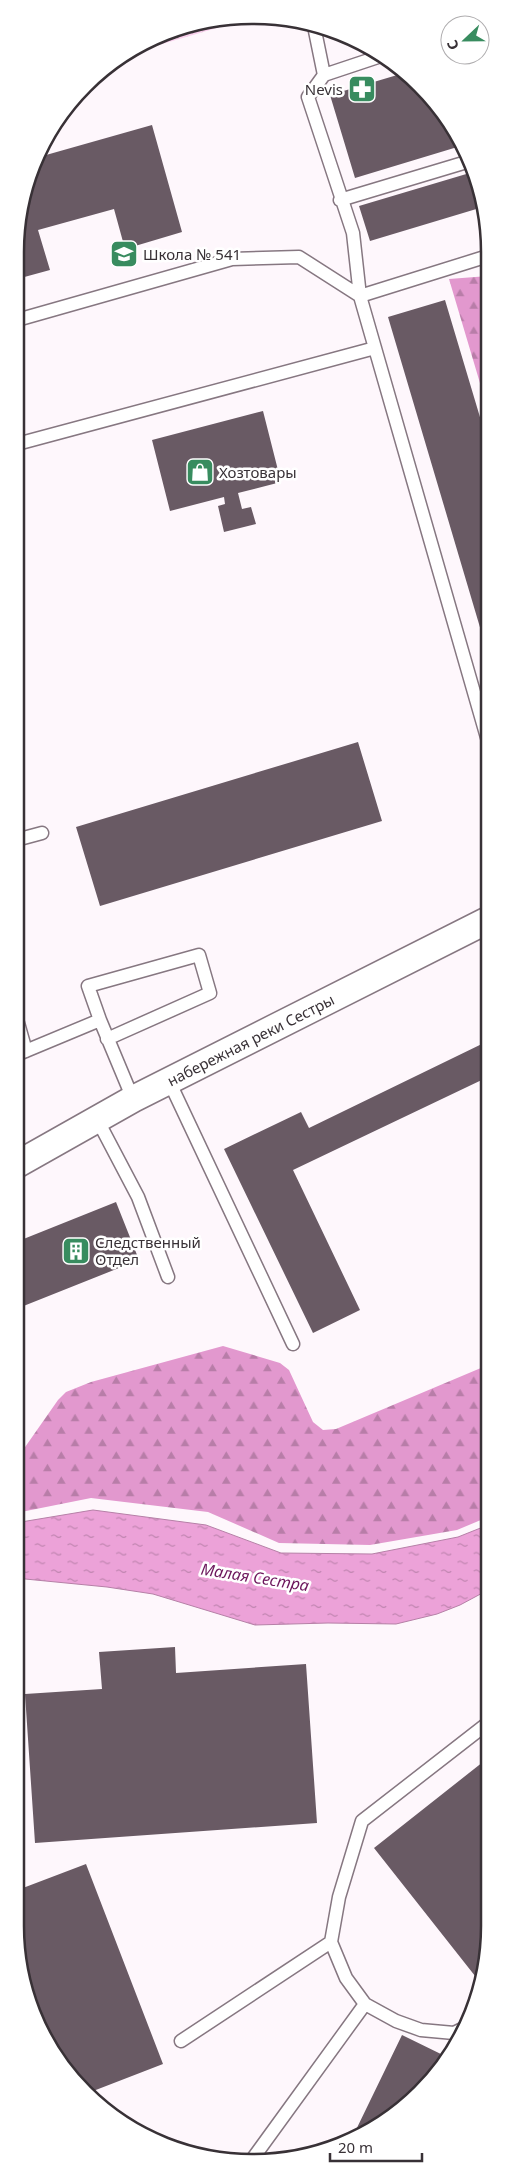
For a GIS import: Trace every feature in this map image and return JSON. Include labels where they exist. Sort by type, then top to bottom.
[{"type":"street","name":"набережная реки Сестры","points":[[24,1161],[169,1080],[481,924]]},
{"type":"lane","points":[[315,33],[324,75]]},
{"type":"lane","points":[[374,58],[324,75],[308,97],[340,200],[353,233],[360,296],[481,717]]},
{"type":"lane","points":[[340,200],[463,163]]},
{"type":"lane","points":[[24,318],[232,259],[299,257],[360,296],[481,258]]},
{"type":"lane","points":[[24,442],[375,348]]},
{"type":"lane","points":[[24,838],[42,833]]},
{"type":"lane","points":[[107,1039],[210,993],[199,955],[88,986],[107,1039],[133,1099]]},
{"type":"lane","points":[[24,1052],[100,1020]]},
{"type":"lane","points":[[169,1080],[293,1344]]},
{"type":"lane","points":[[98,1119],[138,1197],[168,1277]]},
{"type":"lane","points":[[455,2032],[421,2030],[396,2021],[365,2004],[346,1978],[331,1942],[339,1897],[362,1821],[481,1728]]},
{"type":"lane","points":[[182,2041],[331,1942]]},
{"type":"lane","points":[[256,2154],[365,2004]]},
{"type":"green space","points":[[481,277],[481,386],[449,279]]},
{"type":"green space","points":[[223,1346],[280,1363],[289,1370],[313,1422],[323,1430],[336,1429],[481,1368],[481,1520],[457,1530],[370,1545],[279,1543],[208,1512],[91,1498],[24,1511],[24,1449],[58,1400],[66,1392],[91,1382]]},
{"type":"shaded area","points":[[224,26],[150,48],[179,36]]},
{"type":"water","name":"Малая Сестра","points":[[93,1510],[206,1525],[281,1553],[372,1554],[458,1537],[481,1528],[481,1594],[437,1614],[396,1624],[255,1625],[153,1594],[107,1587],[24,1579],[24,1522]]},
{"type":"building","points":[[397,75],[434,113],[456,147],[355,178],[330,95]]},
{"type":"building","points":[[152,125],[182,232],[125,249],[114,209],[38,230],[50,270],[24,277],[24,238],[28,208],[45,155]]},
{"type":"building","points":[[467,174],[477,209],[370,241],[359,206]]},
{"type":"building","points":[[445,300],[481,421],[481,631],[388,317]]},
{"type":"building","points":[[263,411],[281,482],[238,493],[242,509],[251,507],[256,524],[224,532],[218,506],[225,504],[224,497],[170,511],[152,440]]},
{"type":"building","points":[[358,742],[382,821],[100,906],[76,827]]},
{"type":"building","points":[[481,1044],[481,1080],[293,1170],[360,1310],[313,1333],[224,1149],[301,1112],[309,1128]]},
{"type":"building","name":"Следственный Отдел","points":[[116,1202],[139,1260],[24,1306],[24,1239]]},
{"type":"building","points":[[175,1647],[176,1673],[306,1664],[317,1823],[35,1843],[25,1694],[102,1689],[99,1652]]},
{"type":"building","points":[[481,1764],[481,1940],[475,1976],[374,1848]]},
{"type":"building","points":[[86,1864],[163,2064],[95,2090],[71,2065],[47,2027],[36,1999],[28,1970],[24,1940],[24,1888]]},
{"type":"building","points":[[402,2035],[442,2054],[414,2087],[392,2107],[356,2130]]},
{"type":"place","name":"Nevis","points":[[362,89]]},
{"type":"place","name":"Школа № 541","points":[[124,254]]},
{"type":"place","name":"Хозтовары","points":[[200,472]]},
{"type":"place","name":"Следственный Отдел","points":[[76,1251]]}]
